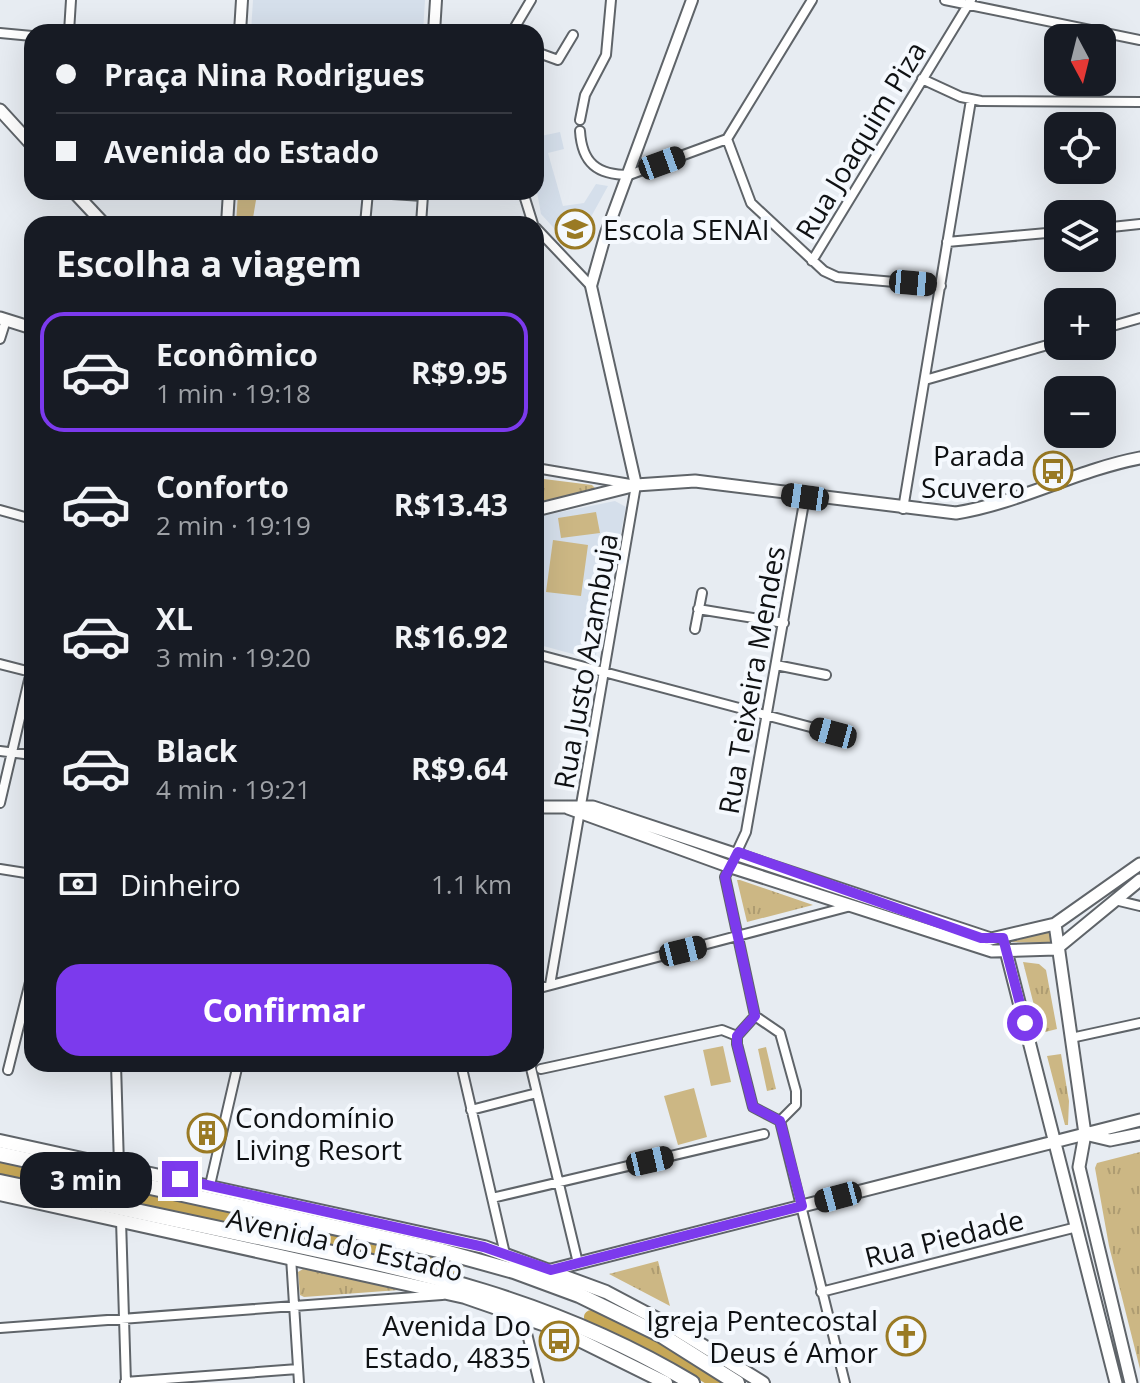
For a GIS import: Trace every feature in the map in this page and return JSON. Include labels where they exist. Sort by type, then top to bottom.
[{"type":"highway","name":"Avenida do Estado","points":[[0,1154],[438,1250],[514,1271],[579,1295],[661,1335],[737,1383]]},
{"type":"highway","name":"Avenida do Estado","points":[[0,1182],[451,1279],[560,1316],[613,1339],[692,1383]]},
{"type":"main road","points":[[0,110],[24,136]]},
{"type":"main road","points":[[82,200],[96,216]]},
{"type":"main road","points":[[3,319],[24,326]]},
{"type":"main road","points":[[544,508],[636,485],[695,481],[939,513],[973,511],[1092,469],[1140,458]]},
{"type":"main road","points":[[544,807],[582,809],[738,852],[981,938],[1003,938],[1055,924],[1140,864]]},
{"type":"main road","points":[[582,809],[728,866],[973,947],[1005,952],[1056,949],[1140,880]]},
{"type":"main road","points":[[1055,924],[1056,949],[1085,1134],[1079,1167],[1131,1383]]},
{"type":"main road","points":[[1003,938],[1116,1383]]},
{"type":"main road","points":[[551,1270],[1140,1120]]},
{"type":"main road","points":[[1085,1134],[1110,1140],[1140,1134]]},
{"type":"main road","name":"Avenida do Estado","points":[[0,1141],[210,1185],[505,1254],[606,1292],[676,1329],[763,1383]]},
{"type":"main road","name":"Avenida do Estado","points":[[0,1194],[455,1294],[523,1317],[609,1353],[666,1383]]},
{"type":"street","points":[[70,24],[71,0]]},
{"type":"street","points":[[240,24],[242,0]]},
{"type":"street","points":[[434,24],[436,0]]},
{"type":"street","points":[[517,24],[531,0]]},
{"type":"street","points":[[580,120],[585,95],[606,55],[611,0]]},
{"type":"street","points":[[591,286],[692,0]]},
{"type":"street","points":[[580,131],[582,152],[591,165],[607,173],[629,175],[727,139],[812,0]]},
{"type":"street","points":[[945,0],[970,2],[1140,40]]},
{"type":"street","name":"Rua Joaquim Piza","points":[[812,261],[970,2]]},
{"type":"street","points":[[0,33],[24,35]]},
{"type":"street","points":[[544,55],[558,60],[573,35]]},
{"type":"street","points":[[922,79],[971,100],[1140,102]]},
{"type":"street","points":[[903,509],[971,100]]},
{"type":"street","points":[[727,139],[751,203],[812,261],[837,277],[941,286]]},
{"type":"street","points":[[1116,227],[1140,224]]},
{"type":"street","points":[[947,242],[1044,233]]},
{"type":"street","points":[[544,236],[591,286],[636,485],[544,469]]},
{"type":"street","points":[[1116,325],[1140,318]]},
{"type":"street","points":[[0,339],[3,319]]},
{"type":"street","points":[[925,380],[1044,346]]},
{"type":"street","name":"Rua Justo Azambuja","points":[[550,985],[636,485]]},
{"type":"street","name":"Rua Teixeira Mendes","points":[[728,866],[746,832],[805,497]]},
{"type":"street","points":[[0,510],[24,517]]},
{"type":"street","points":[[695,629],[702,593]]},
{"type":"street","points":[[698,609],[784,623]]},
{"type":"street","points":[[544,656],[833,733]]},
{"type":"street","points":[[0,664],[24,669]]},
{"type":"street","points":[[776,665],[826,675]]},
{"type":"street","points":[[0,803],[24,702]]},
{"type":"street","points":[[0,751],[24,754]]},
{"type":"street","points":[[728,866],[725,877],[755,1016],[780,1033],[796,1091],[796,1105],[780,1121]]},
{"type":"street","points":[[0,869],[24,873]]},
{"type":"street","points":[[1114,900],[1140,906]]},
{"type":"street","points":[[544,987],[852,906]]},
{"type":"street","points":[[8,1070],[24,1006]]},
{"type":"street","points":[[737,1036],[755,1016]]},
{"type":"street","points":[[1071,1038],[1140,1023]]},
{"type":"street","points":[[544,1068],[722,1030],[737,1036]]},
{"type":"street","points":[[737,1036],[751,1103],[763,1114],[780,1121]]},
{"type":"street","points":[[116,1072],[119,1166]]},
{"type":"street","points":[[210,1185],[236,1072]]},
{"type":"street","points":[[463,1072],[505,1254]]},
{"type":"street","points":[[532,1072],[578,1263]]},
{"type":"street","points":[[471,1110],[537,1093]]},
{"type":"street","points":[[780,1121],[845,1383]]},
{"type":"street","points":[[492,1198],[764,1134]]},
{"type":"street","points":[[121,1220],[126,1382],[298,1369]]},
{"type":"street","name":"Rua Piedade","points":[[821,1292],[1077,1227]]},
{"type":"street","points":[[291,1257],[299,1383]]},
{"type":"street","points":[[0,1328],[455,1294]]},
{"type":"street","points":[[523,1317],[539,1383]]},
{"type":"shaded area","points":[[253,0],[425,0],[424,24],[252,24]]},
{"type":"shaded area","points":[[560,132],[564,149],[548,153],[563,206],[584,203],[596,184],[608,186],[586,226],[587,234],[563,238],[541,214],[538,200],[544,200],[544,135]]},
{"type":"shaded area","points":[[615,501],[626,507],[595,660],[544,646],[544,515]]},
{"type":"green space","points":[[238,200],[256,200],[253,216],[237,216]]},
{"type":"green space","points":[[544,479],[592,485],[598,491],[544,501]]},
{"type":"green space","points":[[596,512],[600,533],[561,538],[558,518]]},
{"type":"green space","points":[[553,540],[588,545],[581,596],[546,592]]},
{"type":"green space","points":[[737,880],[740,880],[813,905],[747,922]]},
{"type":"green space","points":[[1047,932],[1052,935],[1050,943],[1010,942]]},
{"type":"green space","points":[[1023,962],[1039,964],[1046,970],[1057,1029],[1041,1033]]},
{"type":"green space","points":[[723,1046],[731,1082],[711,1086],[703,1050]]},
{"type":"green space","points":[[766,1047],[776,1089],[767,1091],[758,1049]]},
{"type":"green space","points":[[1061,1054],[1069,1101],[1068,1125],[1065,1125],[1047,1056]]},
{"type":"green space","points":[[694,1088],[707,1137],[678,1145],[664,1096]]},
{"type":"green space","points":[[1140,1152],[1140,1369],[1109,1246],[1095,1168],[1097,1163]]},
{"type":"green space","points":[[658,1261],[670,1306],[609,1274]]},
{"type":"green space","points":[[303,1269],[399,1290],[304,1297],[300,1295],[298,1272]]},
{"type":"waterway","points":[[0,1167],[457,1267]]},
{"type":"waterway","points":[[591,1317],[676,1357],[718,1383]]},
{"type":"place","name":"Escola SENAI","points":[[575,229]]},
{"type":"place","name":"Parada Scuvero","points":[[1053,471]]},
{"type":"place","name":"Condomínio Living Resort","points":[[207,1133]]},
{"type":"place","name":"Igreja Pentecostal Deus é Amor","points":[[906,1336]]},
{"type":"place","name":"Avenida Do Estado, 4835","points":[[559,1341]]},
{"type":"route","points":[[180,1179],[484,1247],[551,1270],[802,1206],[780,1121],[753,1107],[736,1039],[755,1016],[725,877],[738,852],[981,938],[1003,938],[1025,1023]]}]
